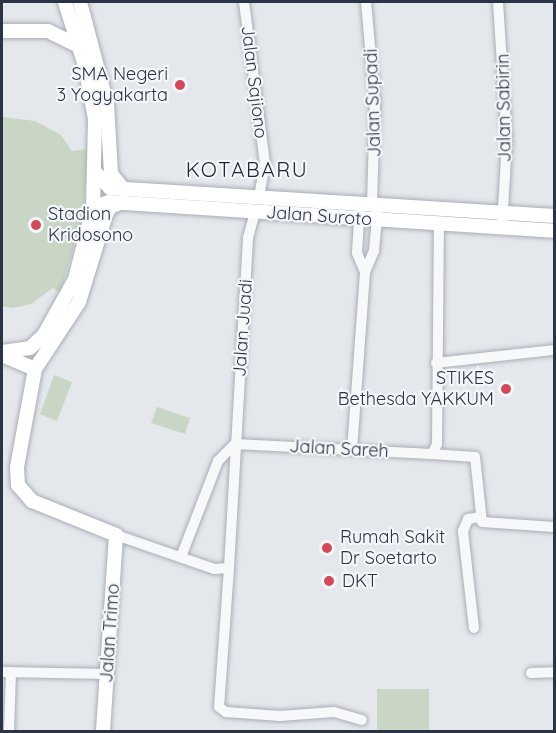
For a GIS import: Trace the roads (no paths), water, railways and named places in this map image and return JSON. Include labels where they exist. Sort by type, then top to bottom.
[{"type":"main road","points":[[2,354],[25,350],[44,335],[75,279],[91,218],[101,118],[64,2]]},
{"type":"main road","points":[[80,2],[111,174],[122,196],[107,211],[84,292],[35,369],[17,467],[18,485],[32,501],[116,535]]},
{"type":"main road","points":[[2,31],[48,32],[79,46]]},
{"type":"main road","name":"Jalan Suroto","points":[[96,172],[104,186],[122,196],[255,212],[369,211],[439,224],[555,216]]},
{"type":"main road","name":"Jalan Suroto","points":[[91,218],[103,203],[122,196],[259,198],[369,211],[502,221],[555,231]]},
{"type":"main road","points":[[255,212],[259,198]]},
{"type":"main road","points":[[2,354],[35,369]]},
{"type":"main road","name":"Jalan Trimo","points":[[103,732],[116,535]]},
{"type":"street","name":"Jalan Sajiono","points":[[244,2],[265,163],[259,198]]},
{"type":"street","name":"Jalan Supadi","points":[[366,2],[375,102],[369,211]]},
{"type":"street","name":"Jalan Sabirin","points":[[498,2],[507,140],[502,221]]},
{"type":"street","points":[[365,272],[357,254],[369,211]]},
{"type":"street","points":[[352,450],[365,272],[374,251],[369,211]]},
{"type":"street","name":"Jalan Juadi","points":[[255,212],[248,238],[230,568],[219,707],[226,712],[280,716],[334,712],[362,720]]},
{"type":"street","points":[[434,449],[439,224]]},
{"type":"street","points":[[436,363],[555,350]]},
{"type":"street","points":[[181,557],[218,461],[235,444]]},
{"type":"street","name":"Jalan Sareh","points":[[235,444],[352,450],[434,449],[475,457],[480,517]]},
{"type":"street","points":[[474,628],[463,531],[468,519],[480,517],[482,522],[490,524],[544,523],[555,527]]},
{"type":"street","points":[[116,535],[214,569],[230,568]]},
{"type":"street","points":[[9,732],[6,672],[108,674]]},
{"type":"street","points":[[531,673],[555,672]]},
{"type":"place","name":"SMA Negeri 3 Yogyakarta","points":[[180,85]]},
{"type":"place","name":"Stadion Kridosono","points":[[36,225]]},
{"type":"place","name":"STIKES Bethesda YAKKUM","points":[[506,389]]},
{"type":"place","name":"Rumah Sakit Dr Soetarto","points":[[327,548]]},
{"type":"place","name":"DKT","points":[[329,581]]},
{"type":"district","name":"KOTABARU","points":[[247,169]]}]
